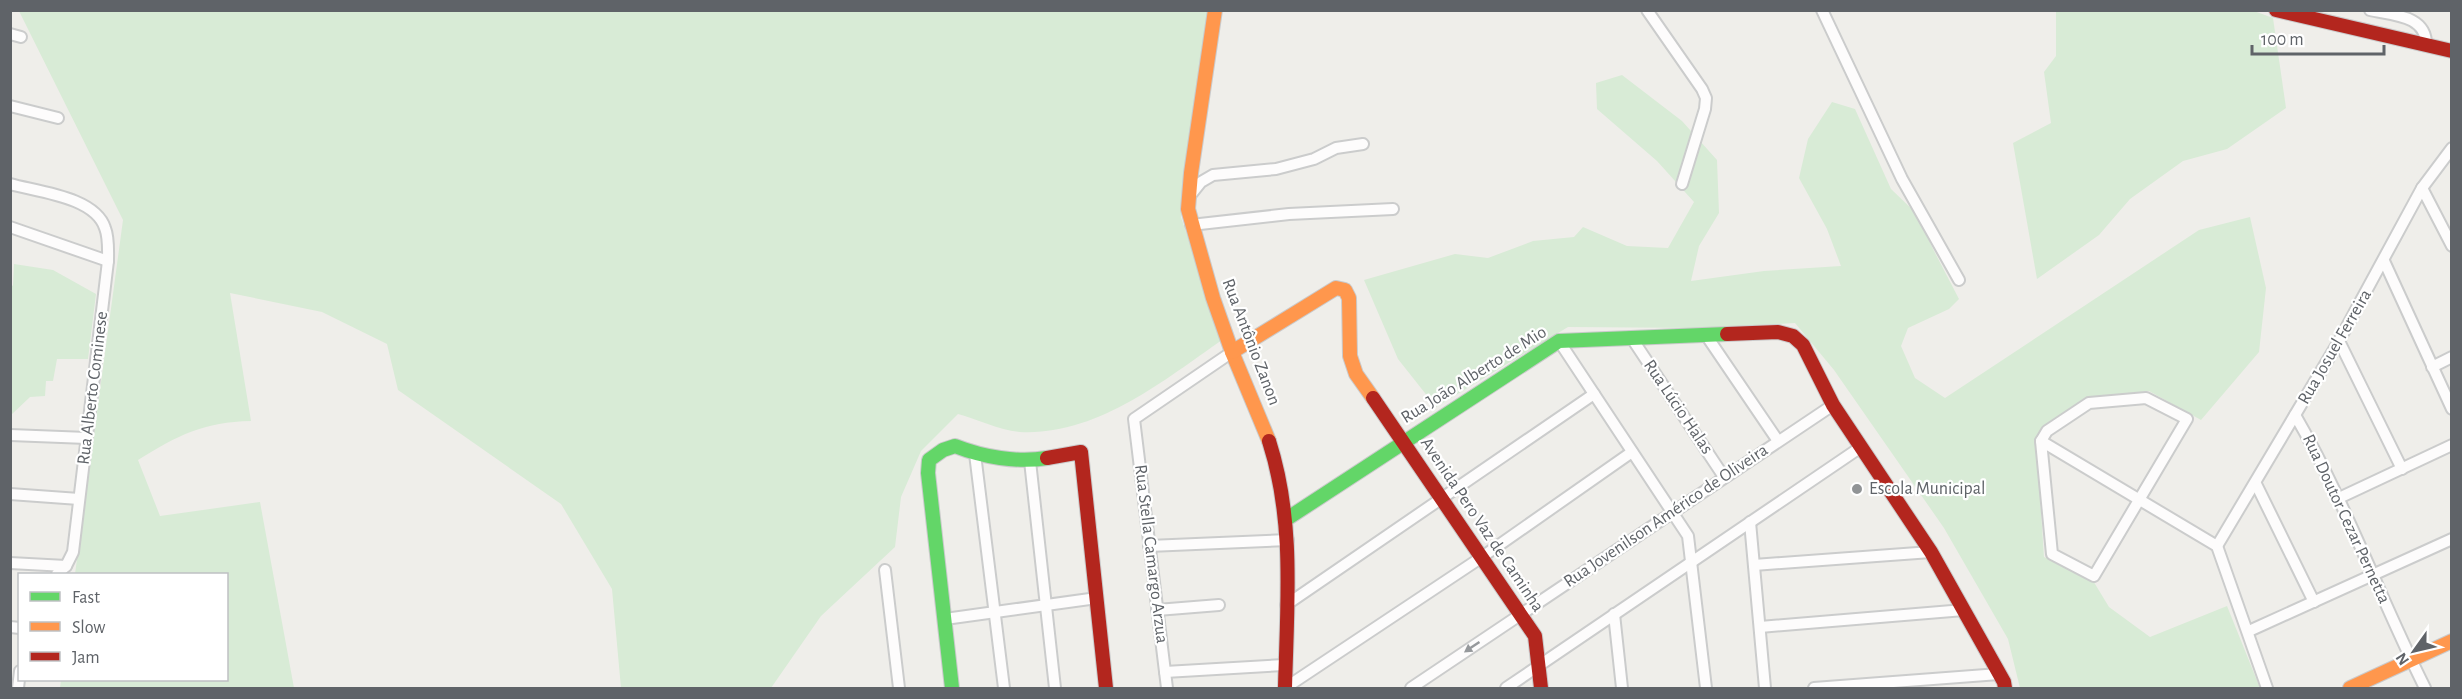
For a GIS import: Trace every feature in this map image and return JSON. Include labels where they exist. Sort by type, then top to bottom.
[{"type":"street","name":"Rua Antônio Zanon","points":[[1215,10],[1188,197],[1191,225],[1232,352],[1264,427],[1277,467],[1288,540],[1285,688]]},
{"type":"street","points":[[1647,10],[1706,98],[1706,109],[1682,184]]},
{"type":"street","points":[[1822,10],[1902,179],[1959,280]]},
{"type":"street","points":[[2276,10],[2451,51]]},
{"type":"street","points":[[2370,10],[2410,19],[2417,23],[2424,31],[2426,45]]},
{"type":"street","points":[[10,106],[58,118]]},
{"type":"street","points":[[1188,197],[1201,182],[1214,175],[1276,170],[1314,159],[1336,148],[1363,144]]},
{"type":"street","name":"Rua Josuel Ferreira","points":[[2217,546],[2256,484],[2339,341],[2422,188],[2451,148]]},
{"type":"street","name":"Rua Alberto Cominese","points":[[10,184],[86,204],[99,217],[106,229],[108,261],[87,438],[73,552],[66,566]]},
{"type":"street","points":[[2422,188],[2451,246]]},
{"type":"street","points":[[1191,225],[1289,214],[1394,209]]},
{"type":"street","points":[[10,227],[108,261]]},
{"type":"street","points":[[2384,261],[2451,409]]},
{"type":"street","name":"Avenida Pero Vaz de Caminha","points":[[1232,352],[1336,288],[1345,290],[1348,298],[1350,356],[1356,374],[1404,441],[1535,636],[1541,688]]},
{"type":"street","name":"Rua João Alberto de Mio","points":[[1285,520],[1559,341],[1778,332],[1793,336],[1803,345],[1833,405]]},
{"type":"street","points":[[1706,334],[1778,441]]},
{"type":"street","name":"Rua Lúcio Halas","points":[[1631,337],[1725,477]]},
{"type":"street","points":[[1559,341],[1688,536],[1706,688]]},
{"type":"street","points":[[2339,341],[2402,469]]},
{"type":"street","name":"Rua Stella Camargo Arzua","points":[[1167,688],[1134,419],[1232,352]]},
{"type":"street","points":[[2432,367],[2451,357]]},
{"type":"street","points":[[1286,605],[1594,394]]},
{"type":"street","points":[[2146,398],[2187,419],[2094,576],[2052,554],[2042,441],[2047,431],[2089,403],[2146,398]]},
{"type":"street","points":[[1833,405],[1931,552],[2005,688]]},
{"type":"street","name":"Rua Jovenilson Américo de Oliveira","points":[[1411,688],[1833,405]]},
{"type":"street","name":"Rua Doutor Cezar Pernetta","points":[[2295,415],[2339,498],[2425,688]]},
{"type":"street","points":[[10,435],[87,438]]},
{"type":"street","points":[[2042,441],[2217,546],[2267,688]]},
{"type":"street","points":[[2339,498],[2451,445]]},
{"type":"street","points":[[952,688],[928,473],[929,460],[943,450],[955,446],[975,454],[1030,461],[1081,452],[1106,688]]},
{"type":"street","points":[[1506,688],[1861,447]]},
{"type":"street","points":[[1285,688],[1482,557],[1632,452]]},
{"type":"street","points":[[975,454],[1004,688]]},
{"type":"street","points":[[1030,461],[1054,688]]},
{"type":"street","points":[[2256,484],[2314,602]]},
{"type":"street","points":[[10,494],[79,499]]},
{"type":"street","points":[[1750,522],[1765,688]]},
{"type":"street","points":[[2249,632],[2375,576],[2451,539]]},
{"type":"street","points":[[1149,546],[1288,540]]},
{"type":"street","points":[[1754,565],[1931,552]]},
{"type":"street","points":[[10,563],[66,566]]},
{"type":"street","points":[[58,573],[66,566]]},
{"type":"street","points":[[885,570],[899,688]]},
{"type":"street","points":[[945,619],[1097,598]]},
{"type":"street","points":[[1157,610],[1219,604]]},
{"type":"street","points":[[1760,627],[1964,610]]},
{"type":"street","points":[[1614,614],[1622,688]]},
{"type":"street","points":[[2350,688],[2451,641]]},
{"type":"street","points":[[1166,672],[1284,665]]},
{"type":"street","points":[[1814,688],[1999,674]]},
{"type":"green space","points":[[19,11],[1210,11],[1181,217],[1222,340],[1127,403],[1075,425],[1048,431],[1020,432],[958,414],[921,451],[901,497],[895,547],[821,616],[771,688],[621,688],[612,589],[561,504],[398,390],[387,344],[322,312],[230,293],[251,421],[205,427],[166,443],[138,460],[160,516],[260,502],[294,688],[60,688],[61,681],[228,681],[228,573],[75,573],[123,220]]},
{"type":"green space","points":[[2056,11],[2254,11],[2273,18],[2286,108],[2227,149],[2183,161],[2130,199],[2099,235],[2037,279],[2013,143],[2051,123],[2044,72],[2056,56]]},
{"type":"green space","points":[[1622,75],[1682,121],[1717,160],[1719,213],[1699,246],[1691,281],[1764,271],[1841,266],[1827,229],[1799,178],[1808,139],[1832,102],[1855,109],[1891,189],[1917,214],[1959,299],[1949,309],[1908,328],[1901,346],[1915,378],[1945,398],[2199,230],[2250,217],[2266,288],[2259,352],[2201,420],[2149,391],[2085,398],[2036,436],[2044,557],[2092,579],[2109,607],[2150,637],[2227,606],[2260,688],[2020,688],[2008,639],[1944,528],[1834,370],[1795,323],[1701,328],[1568,327],[1436,407],[1398,359],[1364,280],[1455,254],[1488,258],[1533,241],[1574,237],[1583,227],[1627,246],[1668,248],[1694,202],[1657,161],[1597,109],[1596,83]]},
{"type":"green space","points":[[14,264],[53,270],[96,294],[88,359],[57,359],[53,381],[46,381],[45,396],[30,397],[11,415],[10,289],[13,285]]},
{"type":"traffic: fast","points":[[1285,520],[1559,341],[1727,334]]},
{"type":"traffic: fast","points":[[952,688],[928,473],[929,460],[943,450],[955,446],[1000,458],[1024,460],[1047,458]]},
{"type":"traffic: slow","points":[[1215,10],[1191,173],[1188,209],[1213,298],[1232,352],[1269,441]]},
{"type":"traffic: slow","points":[[1232,352],[1336,288],[1345,290],[1349,298],[1350,356],[1356,374],[1373,398]]},
{"type":"traffic: slow","points":[[2350,688],[2452,641]]},
{"type":"traffic: jam","points":[[2276,10],[2452,51]]},
{"type":"traffic: jam","points":[[1727,334],[1778,332],[1793,336],[1803,345],[1833,405],[1931,552],[2004,682],[2005,688]]},
{"type":"traffic: jam","points":[[1373,398],[1535,636],[1541,688]]},
{"type":"traffic: jam","points":[[1269,441],[1283,502],[1288,563],[1285,688]]},
{"type":"traffic: jam","points":[[1047,458],[1081,452],[1106,688]]},
{"type":"place","name":"Escola Municipal","points":[[1857,489]]}]
